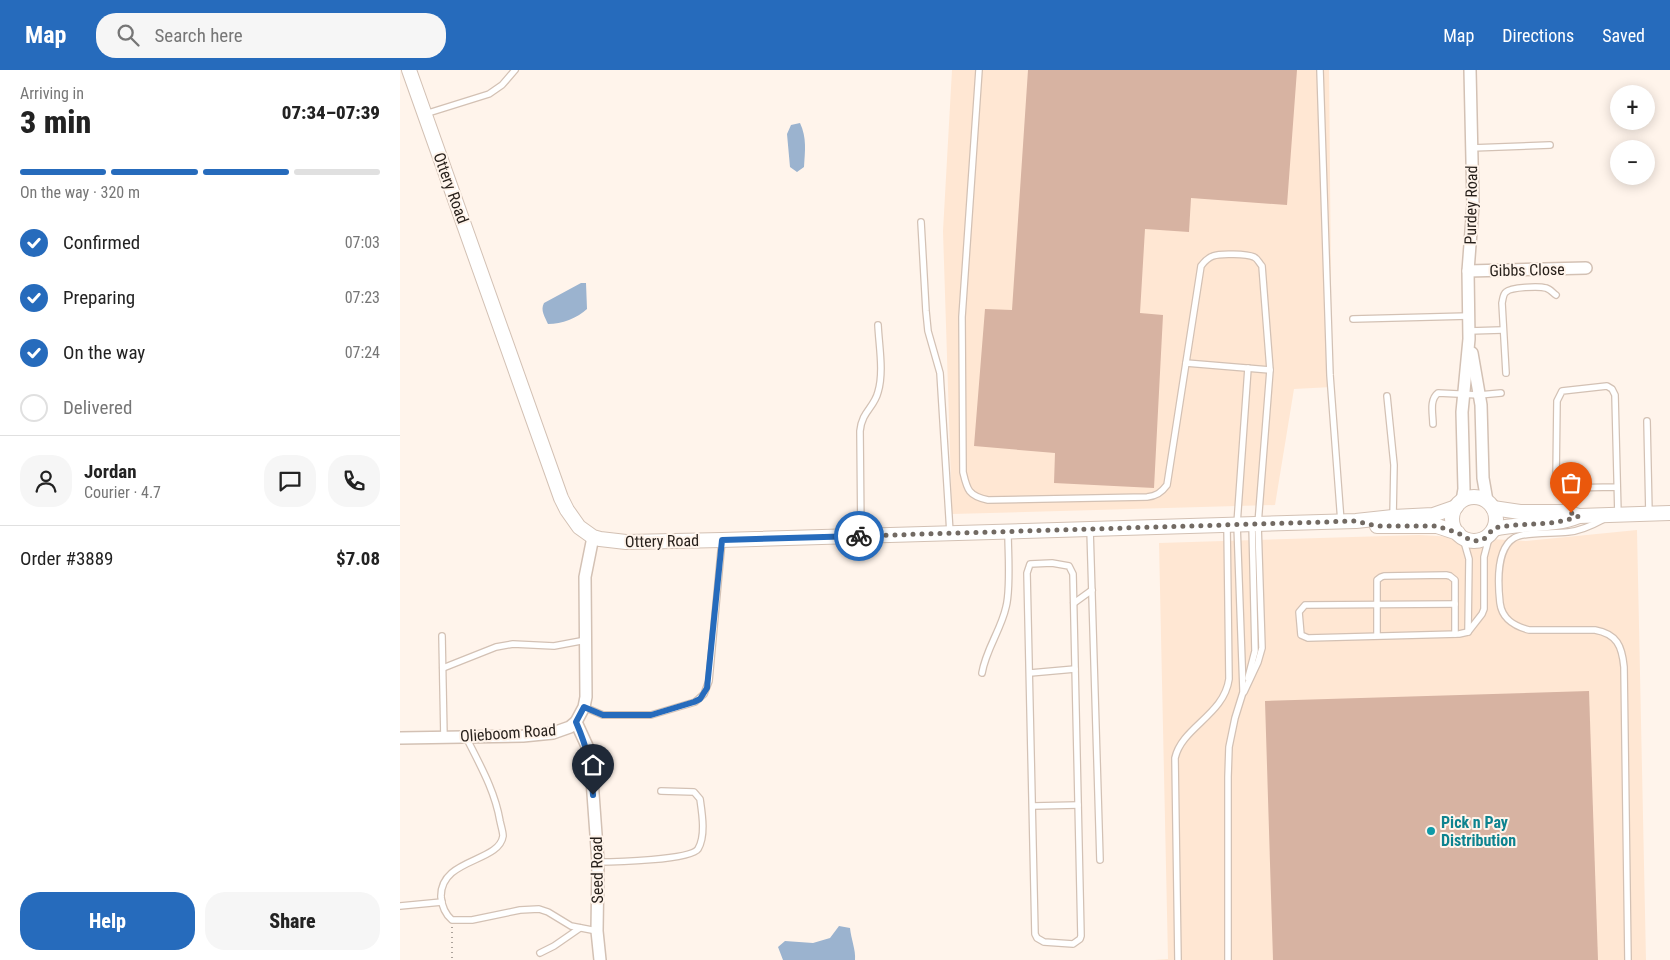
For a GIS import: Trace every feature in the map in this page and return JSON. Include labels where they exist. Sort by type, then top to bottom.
[{"type":"street","name":"Ottery Road","points":[[409,70],[561,498],[573,520],[593,537],[608,541],[626,542],[1342,522],[1433,515],[1459,504]]},
{"type":"street","name":"Purdey Road","points":[[1459,504],[1464,489],[1462,412],[1469,335],[1468,271],[1472,228],[1470,70]]},
{"type":"street","name":"Gibbs Close","points":[[1468,271],[1586,268]]},
{"type":"street","name":"Purdey Road","points":[[1469,335],[1482,418],[1483,478],[1490,504]]},
{"type":"street","points":[[1579,516],[1564,522],[1516,524],[1492,531],[1477,541],[1460,535],[1452,520],[1459,504],[1470,497],[1479,497],[1490,504],[1520,512],[1564,512],[1579,516],[1670,513]]},
{"type":"street","points":[[1490,504],[1496,515],[1492,531]]},
{"type":"street","name":"Ottery Road","points":[[1356,521],[1376,526],[1437,526],[1460,535]]},
{"type":"street","name":"Olieboom Road","points":[[400,738],[523,736],[553,733],[570,727],[576,722],[584,707],[587,684],[585,577],[593,537]]},
{"type":"street","name":"Seed Road","points":[[576,722],[586,746],[591,766],[598,862],[597,931],[600,960]]},
{"type":"lane","points":[[425,114],[489,94],[502,85],[514,70]]},
{"type":"lane","points":[[979,70],[962,317],[963,472],[966,486],[971,494],[977,498],[988,500],[1147,497],[1156,496],[1162,492],[1167,485],[1201,266],[1212,256],[1249,256],[1255,258],[1262,266],[1270,370],[1255,524],[1255,651],[1235,718],[1229,747],[1228,960]]},
{"type":"lane","points":[[1320,70],[1330,374],[1342,522]]},
{"type":"lane","points":[[1471,148],[1550,145]]},
{"type":"lane","points":[[920,222],[927,321],[940,372],[950,534]]},
{"type":"lane","points":[[1506,372],[1502,330],[1502,303],[1506,292],[1514,288],[1541,287],[1556,295]]},
{"type":"lane","points":[[1353,319],[1469,316]]},
{"type":"lane","points":[[861,536],[860,431],[863,416],[878,394],[880,381],[878,325]]},
{"type":"lane","points":[[1469,335],[1502,330]]},
{"type":"lane","points":[[1186,363],[1270,370]]},
{"type":"lane","points":[[1178,960],[1175,758],[1180,746],[1220,702],[1228,688],[1232,524],[1248,368]]},
{"type":"lane","points":[[1616,487],[1564,488],[1558,484],[1556,479],[1557,401],[1562,391],[1607,386],[1612,389],[1616,402],[1616,487],[1614,515],[1594,525],[1576,530],[1521,536],[1514,539],[1508,544],[1500,559],[1500,602],[1506,618],[1520,628],[1529,630],[1600,631],[1613,637],[1620,645],[1624,667],[1628,960]]},
{"type":"lane","points":[[1433,424],[1434,396],[1442,392],[1479,395],[1501,393]]},
{"type":"lane","points":[[1387,396],[1394,465],[1393,517]]},
{"type":"lane","points":[[1648,421],[1649,514]]},
{"type":"lane","points":[[1232,524],[1244,692]]},
{"type":"lane","points":[[1090,529],[1100,860]]},
{"type":"lane","points":[[1455,604],[1305,605],[1299,612],[1301,635],[1305,638],[1455,634],[1468,632],[1484,609],[1484,557],[1492,531]]},
{"type":"lane","points":[[982,673],[988,648],[1007,604],[1008,532]]},
{"type":"lane","points":[[1460,535],[1468,559],[1468,632]]},
{"type":"lane","points":[[584,707],[603,715],[651,715],[694,702],[704,694],[709,681],[722,540]]},
{"type":"lane","points":[[1052,563],[1069,566],[1073,574],[1074,603],[1081,936],[1073,944],[1044,942],[1037,938],[1035,934],[1027,573],[1030,564],[1052,563]]},
{"type":"lane","points":[[1377,635],[1377,580],[1381,577],[1438,575],[1446,575],[1454,580],[1455,634]]},
{"type":"lane","points":[[1074,603],[1092,590]]},
{"type":"lane","points":[[442,636],[444,738]]},
{"type":"lane","points":[[443,668],[496,647],[513,644],[554,646],[586,640]]},
{"type":"lane","points":[[1030,672],[1075,669]]},
{"type":"lane","points":[[466,737],[495,796],[503,836],[495,849],[453,871],[442,887],[442,902],[446,915],[452,920],[472,920],[520,910],[539,909],[548,912],[571,926],[597,931]]},
{"type":"lane","points":[[598,862],[664,858],[695,852],[699,848],[702,838],[700,799],[694,792],[661,791]]},
{"type":"lane","points":[[1032,806],[1078,805]]},
{"type":"lane","points":[[400,906],[442,902]]},
{"type":"lane","points":[[540,952],[554,946],[580,928]]},
{"type":"path","points":[[452,920],[452,960]]},
{"type":"shaded area","points":[[952,70],[1329,70],[1332,387],[1294,389],[1275,505],[952,514],[943,231]]},
{"type":"shaded area","points":[[1637,530],[1646,960],[1154,960],[1168,959],[1159,543],[1419,535],[1526,541]]},
{"type":"water","points":[[800,123],[805,139],[805,155],[804,167],[797,172],[790,167],[787,134],[791,125]]},
{"type":"water","points":[[581,283],[586,283],[587,309],[569,320],[548,324],[543,311],[544,303]]},
{"type":"water","points":[[839,926],[850,928],[855,960],[783,960],[778,947],[785,941],[813,943],[830,938]]},
{"type":"building","points":[[1028,70],[1297,70],[1287,205],[1191,198],[1189,232],[1145,229],[1140,313],[1163,315],[1154,488],[1054,483],[1055,453],[974,446],[985,309],[1012,310]]},
{"type":"building","name":"Pick n Pay Distribution","points":[[1589,691],[1598,960],[1273,960],[1265,701]]},
{"type":"way so far","points":[[859,536],[1356,521],[1376,526],[1437,526],[1458,533],[1463,538],[1477,541],[1484,539],[1494,528],[1516,524],[1564,522],[1579,516],[1571,513]]},
{"type":"place","name":"Pick n Pay Distribution","points":[[1431,831]]},
{"type":"route","points":[[593,795],[591,766],[586,746],[576,722],[584,707],[603,715],[651,715],[694,702],[704,694],[709,681],[718,565],[722,540],[859,536]]}]
